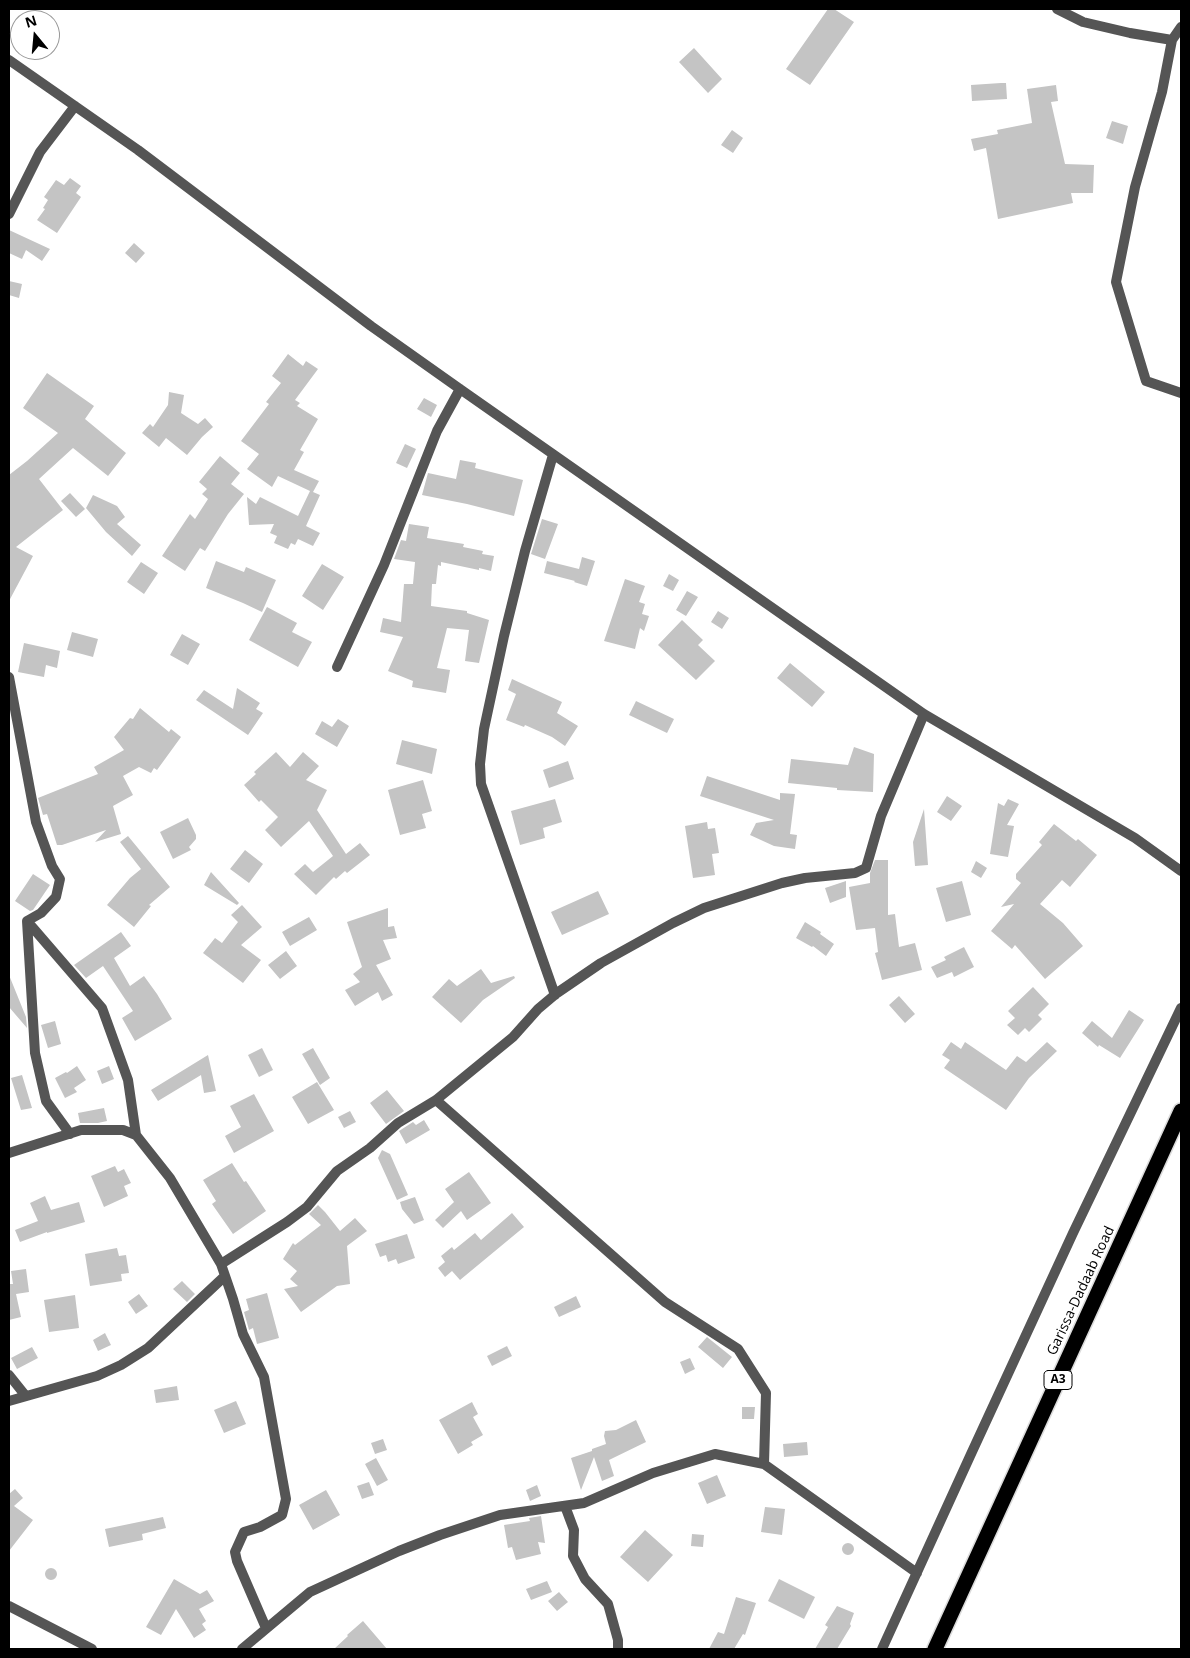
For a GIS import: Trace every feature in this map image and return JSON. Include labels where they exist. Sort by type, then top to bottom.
[{"type":"highway","name":"Garissa-Dadaab Road","points":[[935,1649],[1181,1111]]},
{"type":"street","points":[[1057,9],[1082,22],[1172,40]]},
{"type":"street","points":[[1181,27],[1172,40],[1162,92],[1135,187],[1116,282],[1146,381],[1181,393]]},
{"type":"street","points":[[9,60],[146,156],[460,390],[924,714],[1135,838],[1181,871]]},
{"type":"street","points":[[9,214],[40,152],[74,106]]},
{"type":"street","points":[[337,667],[384,565],[437,431],[460,390]]},
{"type":"street","points":[[552,455],[504,636],[484,729],[480,764],[481,784],[555,995]]},
{"type":"street","points":[[9,677],[36,822],[52,866],[60,879],[56,897],[41,913],[26,922]]},
{"type":"street","points":[[221,1264],[307,1207],[337,1171],[370,1148],[398,1123],[436,1100],[513,1037],[538,1009],[581,975],[673,922],[704,908],[782,883],[805,878],[855,873],[866,868],[881,816],[924,714]]},
{"type":"street","points":[[26,922],[36,1053],[46,1101],[70,1134]]},
{"type":"street","points":[[26,922],[102,1008],[128,1080],[136,1134],[170,1178],[221,1264],[243,1334],[264,1377],[286,1499],[282,1515],[260,1527],[244,1532],[235,1552],[236,1561],[266,1628]]},
{"type":"street","points":[[882,1649],[1057,1268],[1181,1008]]},
{"type":"street","points":[[436,1100],[665,1302],[738,1349],[766,1393],[764,1464]]},
{"type":"street","points":[[9,1153],[81,1130],[123,1130],[136,1134]]},
{"type":"street","points":[[9,1401],[96,1376],[120,1365],[148,1348],[225,1276]]},
{"type":"street","points":[[9,1375],[25,1395]]},
{"type":"street","points":[[242,1649],[310,1592],[399,1551],[500,1515],[584,1503],[653,1472],[715,1454],[764,1464],[917,1573]]},
{"type":"street","points":[[565,1506],[574,1530],[573,1556],[585,1579],[608,1604],[618,1640],[618,1649]]},
{"type":"street","points":[[9,1606],[92,1649]]},
{"type":"building","points":[[828,9],[834,9],[854,22],[810,85],[786,69]]},
{"type":"building","points":[[694,48],[722,79],[708,93],[679,62]]},
{"type":"building","points":[[1006,83],[1007,99],[972,101],[971,85]]},
{"type":"building","points":[[1056,85],[1058,101],[1051,102],[1065,164],[1094,165],[1093,193],[1071,193],[1073,203],[998,219],[986,148],[974,151],[971,139],[998,134],[997,130],[1032,123],[1027,89]]},
{"type":"building","points":[[1112,121],[1128,126],[1123,144],[1106,138]]},
{"type":"building","points":[[732,130],[743,138],[733,153],[721,145]]},
{"type":"building","points":[[70,178],[81,186],[76,193],[81,197],[57,233],[37,220],[45,209],[43,208],[48,200],[44,197],[56,180],[64,185]]},
{"type":"building","points":[[9,230],[50,249],[42,261],[26,250],[22,259],[9,253]]},
{"type":"building","points":[[134,243],[145,253],[136,263],[125,253]]},
{"type":"building","points":[[9,281],[22,284],[19,298],[9,295]]},
{"type":"building","points":[[288,354],[303,366],[306,361],[318,369],[295,400],[300,403],[297,406],[318,419],[300,450],[304,452],[294,470],[319,481],[313,492],[320,495],[306,526],[320,533],[313,546],[298,539],[295,545],[291,543],[288,549],[274,543],[277,536],[270,533],[274,524],[249,525],[247,497],[256,504],[260,497],[298,516],[310,491],[278,476],[272,487],[247,469],[259,454],[241,441],[269,404],[266,402],[281,383],[272,376]]},
{"type":"building","points":[[47,373],[94,406],[85,419],[126,453],[108,476],[73,448],[39,479],[63,510],[16,547],[33,556],[9,601],[9,475],[58,433],[23,408]]},
{"type":"building","points":[[169,392],[184,395],[181,413],[198,424],[205,418],[213,427],[187,455],[166,438],[159,447],[142,433],[150,424],[153,427],[168,405]]},
{"type":"building","points":[[424,398],[437,405],[431,417],[417,409]]},
{"type":"building","points":[[405,444],[416,449],[407,468],[396,463]]},
{"type":"building","points":[[220,456],[240,473],[231,484],[244,494],[228,514],[205,551],[200,548],[185,571],[162,556],[190,514],[195,519],[208,499],[202,494],[207,489],[199,482]]},
{"type":"building","points":[[460,460],[476,463],[475,468],[523,480],[514,516],[422,495],[428,473],[456,479]]},
{"type":"building","points":[[70,493],[85,509],[76,517],[61,501]]},
{"type":"building","points":[[93,495],[117,506],[125,517],[117,524],[141,545],[132,556],[106,532],[86,508]]},
{"type":"building","points":[[542,519],[558,524],[545,559],[531,554]]},
{"type":"building","points":[[409,524],[429,527],[427,538],[464,544],[463,547],[483,551],[482,554],[494,556],[491,571],[441,562],[441,566],[438,565],[436,584],[432,584],[431,606],[467,611],[467,613],[489,620],[479,663],[465,661],[469,630],[447,628],[437,668],[450,670],[446,693],[412,687],[413,681],[388,671],[403,637],[380,632],[383,618],[401,622],[404,584],[413,584],[415,562],[394,559],[401,540],[406,541]]},
{"type":"building","points":[[582,557],[595,561],[587,586],[544,573],[547,561],[579,569]]},
{"type":"building","points":[[216,561],[244,572],[246,567],[276,580],[262,612],[206,588]]},
{"type":"building","points":[[141,562],[158,573],[144,594],[127,582]]},
{"type":"building","points":[[322,564],[344,577],[323,610],[302,596]]},
{"type":"building","points":[[669,574],[679,580],[673,591],[663,586]]},
{"type":"building","points":[[625,579],[645,586],[639,602],[645,604],[642,614],[649,616],[644,631],[640,628],[635,649],[604,641]]},
{"type":"building","points":[[687,591],[698,597],[686,616],[676,610]]},
{"type":"building","points":[[267,607],[297,623],[292,632],[312,642],[298,667],[249,640]]},
{"type":"building","points":[[718,611],[729,618],[722,629],[711,622]]},
{"type":"building","points":[[682,620],[703,640],[698,645],[715,661],[696,680],[658,645]]},
{"type":"building","points":[[72,632],[98,639],[93,657],[67,650]]},
{"type":"building","points":[[182,634],[200,644],[188,665],[170,655]]},
{"type":"building","points":[[24,643],[60,651],[57,668],[46,665],[44,677],[18,672]]},
{"type":"building","points":[[790,663],[825,692],[812,707],[777,678]]},
{"type":"building","points":[[512,679],[562,702],[557,713],[578,726],[565,746],[552,737],[525,725],[524,727],[506,720],[516,694],[508,690]]},
{"type":"building","points":[[237,688],[260,703],[256,709],[263,713],[248,735],[196,700],[204,690],[233,709]]},
{"type":"building","points":[[636,701],[674,719],[667,733],[629,715]]},
{"type":"building","points":[[140,708],[169,732],[171,729],[181,737],[157,770],[154,768],[151,773],[139,767],[123,776],[133,795],[113,806],[121,834],[95,842],[106,830],[57,845],[47,814],[43,815],[38,798],[98,774],[94,767],[124,750],[114,737],[130,718],[133,719]]},
{"type":"building","points":[[338,719],[349,726],[337,747],[315,734],[322,721],[332,727]]},
{"type":"building","points":[[402,740],[437,749],[432,774],[396,764]]},
{"type":"building","points":[[854,747],[874,754],[873,792],[837,790],[837,788],[788,783],[791,759],[848,765]]},
{"type":"building","points":[[276,752],[290,767],[303,752],[319,766],[306,780],[327,790],[317,810],[346,854],[360,843],[370,855],[347,873],[345,871],[336,879],[334,877],[316,895],[294,874],[305,864],[313,872],[333,856],[309,821],[281,847],[265,830],[278,817],[261,800],[259,802],[244,785],[256,774],[254,772]]},
{"type":"building","points":[[568,761],[574,779],[549,788],[543,770]]},
{"type":"building","points":[[707,776],[780,800],[780,793],[795,794],[790,834],[797,835],[795,849],[774,846],[750,835],[756,823],[774,820],[700,796]]},
{"type":"building","points":[[423,780],[432,811],[422,814],[426,828],[400,835],[388,790]]},
{"type":"building","points":[[947,796],[962,806],[951,821],[937,812]]},
{"type":"building","points":[[555,799],[562,822],[543,828],[545,838],[520,845],[511,811]]},
{"type":"building","points":[[1008,799],[1019,804],[1007,825],[1014,826],[1008,857],[990,854],[998,803],[1004,806]]},
{"type":"building","points":[[924,809],[928,865],[915,866],[913,842]]},
{"type":"building","points":[[188,818],[196,839],[189,847],[191,850],[173,859],[160,832]]},
{"type":"building","points":[[707,822],[708,829],[715,828],[719,853],[712,854],[715,875],[693,878],[685,826]]},
{"type":"building","points":[[1054,824],[1076,841],[1078,839],[1097,855],[1070,887],[1062,880],[1040,904],[1063,923],[1083,946],[1045,979],[1015,945],[1012,949],[991,931],[1014,904],[1001,907],[1021,883],[1016,879],[1016,874],[1042,845],[1039,842]]},
{"type":"building","points":[[128,836],[170,887],[149,905],[151,906],[134,927],[107,905],[130,878],[141,869],[120,842]]},
{"type":"building","points":[[245,850],[263,864],[249,883],[230,869]]},
{"type":"building","points":[[875,860],[888,860],[888,915],[895,914],[899,947],[915,943],[922,970],[882,980],[875,953],[878,952],[875,928],[856,930],[849,887],[870,883],[870,873]]},
{"type":"building","points":[[976,861],[987,868],[981,878],[971,872]]},
{"type":"building","points":[[211,872],[239,903],[237,905],[204,885]]},
{"type":"building","points":[[33,874],[50,885],[33,910],[30,911],[15,901]]},
{"type":"building","points":[[846,881],[846,897],[830,903],[825,888]]},
{"type":"building","points":[[962,881],[971,915],[946,922],[936,888]]},
{"type":"building","points":[[598,891],[609,914],[562,935],[551,912]]},
{"type":"building","points":[[242,905],[262,927],[241,945],[261,960],[243,983],[203,953],[215,938],[222,943],[238,922],[231,915]]},
{"type":"building","points":[[388,908],[388,927],[394,926],[397,938],[383,940],[391,959],[376,965],[393,995],[382,1001],[378,992],[355,1006],[345,990],[360,982],[353,974],[362,967],[347,922]]},
{"type":"building","points":[[309,917],[317,930],[290,946],[282,932]]},
{"type":"building","points":[[805,922],[821,932],[820,934],[834,944],[826,956],[813,946],[796,938]]},
{"type":"building","points":[[121,932],[131,946],[114,958],[130,986],[144,976],[172,1019],[135,1041],[122,1018],[133,1011],[103,966],[86,978],[74,965]]},
{"type":"building","points":[[964,947],[974,967],[954,977],[952,972],[937,978],[931,967],[946,960],[944,957]]},
{"type":"building","points":[[286,951],[297,966],[280,979],[268,965]]},
{"type":"building","points":[[481,969],[491,983],[514,976],[515,978],[483,1000],[461,1023],[432,997],[449,979],[457,986]]},
{"type":"building","points":[[9,975],[26,1017],[27,1028],[9,1007]]},
{"type":"building","points":[[1033,987],[1049,1004],[1038,1015],[1042,1019],[1029,1032],[1025,1028],[1018,1035],[1007,1025],[1015,1018],[1008,1011]]},
{"type":"building","points":[[899,996],[915,1014],[905,1023],[889,1005]]},
{"type":"building","points":[[1129,1010],[1144,1020],[1120,1058],[1099,1045],[1098,1047],[1082,1033],[1092,1021],[1112,1038]]},
{"type":"building","points":[[55,1021],[61,1044],[48,1048],[41,1025]]},
{"type":"building","points":[[951,1042],[961,1049],[965,1042],[1006,1070],[1017,1056],[1026,1062],[1047,1042],[1057,1051],[1029,1078],[1006,1110],[944,1068],[950,1060],[942,1055]]},
{"type":"building","points":[[262,1048],[273,1070],[259,1077],[248,1055]]},
{"type":"building","points":[[313,1048],[330,1078],[320,1085],[302,1054]]},
{"type":"building","points":[[208,1055],[216,1091],[204,1093],[201,1075],[158,1101],[151,1090]]},
{"type":"building","points":[[77,1066],[86,1080],[74,1088],[77,1092],[65,1098],[55,1078]]},
{"type":"building","points":[[109,1066],[114,1079],[102,1084],[97,1071]]},
{"type":"building","points":[[22,1075],[32,1108],[21,1110],[11,1078]]},
{"type":"building","points":[[317,1082],[334,1110],[308,1124],[292,1097]]},
{"type":"building","points":[[387,1090],[404,1111],[386,1124],[370,1103]]},
{"type":"building","points":[[254,1094],[274,1131],[234,1153],[225,1136],[241,1127],[230,1106]]},
{"type":"building","points":[[104,1108],[107,1121],[80,1123],[78,1113]]},
{"type":"building","points":[[350,1111],[356,1122],[344,1128],[338,1117]]},
{"type":"building","points":[[424,1120],[430,1130],[406,1144],[399,1131],[413,1122],[416,1125]]},
{"type":"building","points":[[382,1150],[390,1154],[408,1195],[397,1200],[378,1158]]},
{"type":"building","points":[[232,1163],[266,1211],[233,1234],[212,1204],[216,1201],[203,1180]]},
{"type":"building","points":[[115,1166],[118,1172],[124,1169],[131,1183],[124,1186],[128,1196],[104,1207],[91,1176]]},
{"type":"building","points":[[469,1172],[491,1203],[467,1220],[461,1211],[443,1228],[435,1220],[454,1202],[445,1189]]},
{"type":"building","points":[[45,1196],[51,1210],[79,1202],[85,1222],[47,1232],[20,1242],[15,1230],[38,1221],[30,1203]]},
{"type":"building","points":[[415,1197],[424,1220],[414,1224],[402,1209],[400,1202]]},
{"type":"building","points":[[318,1205],[340,1231],[355,1218],[367,1231],[347,1246],[350,1284],[337,1286],[301,1312],[284,1289],[298,1286],[290,1279],[297,1271],[283,1259],[293,1243],[295,1245],[321,1225],[309,1214]]},
{"type":"building","points":[[512,1213],[524,1227],[460,1280],[452,1271],[445,1277],[438,1268],[445,1262],[441,1256],[452,1247],[454,1250],[475,1233],[481,1240]]},
{"type":"building","points":[[407,1234],[415,1258],[398,1264],[396,1259],[388,1262],[386,1255],[380,1257],[375,1244]]},
{"type":"building","points":[[117,1248],[119,1256],[126,1255],[129,1273],[121,1274],[122,1281],[90,1286],[85,1254]]},
{"type":"building","points":[[26,1269],[29,1292],[16,1294],[21,1317],[9,1320],[9,1284],[13,1284],[11,1271]]},
{"type":"building","points":[[182,1281],[195,1294],[187,1302],[173,1289]]},
{"type":"building","points":[[267,1293],[279,1338],[257,1344],[253,1328],[249,1330],[244,1312],[249,1310],[246,1299]]},
{"type":"building","points":[[139,1294],[148,1306],[136,1314],[128,1302]]},
{"type":"building","points":[[75,1295],[79,1328],[49,1332],[44,1300]]},
{"type":"building","points":[[576,1296],[581,1307],[559,1317],[554,1307]]},
{"type":"building","points":[[105,1333],[111,1345],[98,1351],[93,1340]]},
{"type":"building","points":[[707,1337],[732,1357],[723,1368],[698,1347]]},
{"type":"building","points":[[507,1346],[512,1356],[492,1366],[487,1356]]},
{"type":"building","points":[[32,1347],[38,1358],[17,1369],[11,1358]]},
{"type":"building","points":[[690,1358],[695,1369],[685,1374],[680,1362]]},
{"type":"building","points":[[177,1386],[179,1400],[156,1403],[154,1390]]},
{"type":"building","points":[[236,1401],[246,1424],[224,1433],[214,1410]]},
{"type":"building","points":[[472,1402],[478,1414],[473,1417],[483,1435],[471,1442],[473,1445],[458,1454],[439,1420]]},
{"type":"building","points":[[742,1407],[755,1407],[754,1419],[742,1419]]},
{"type":"building","points":[[636,1420],[646,1442],[609,1460],[614,1476],[602,1481],[594,1457],[581,1490],[571,1458],[606,1444],[605,1431],[616,1430]]},
{"type":"building","points":[[383,1439],[387,1450],[375,1454],[371,1443]]},
{"type":"building","points":[[807,1442],[808,1455],[784,1457],[783,1444]]},
{"type":"building","points":[[376,1458],[388,1480],[377,1486],[365,1464]]},
{"type":"building","points":[[717,1475],[726,1496],[707,1504],[698,1483]]},
{"type":"building","points":[[369,1482],[374,1495],[362,1499],[357,1486]]},
{"type":"building","points":[[537,1485],[541,1496],[530,1501],[526,1490]]},
{"type":"building","points":[[15,1489],[23,1498],[14,1506],[33,1520],[9,1551],[9,1494]]},
{"type":"building","points":[[326,1490],[340,1515],[313,1530],[299,1505]]},
{"type":"building","points":[[765,1507],[785,1509],[782,1535],[761,1532]]},
{"type":"building","points":[[541,1516],[545,1543],[538,1542],[541,1554],[516,1560],[512,1547],[508,1548],[504,1525],[530,1521],[529,1518]]},
{"type":"building","points":[[163,1517],[166,1528],[142,1534],[143,1540],[109,1547],[105,1529]]},
{"type":"building","points":[[645,1530],[673,1555],[648,1582],[620,1557]]},
{"type":"building","points":[[692,1534],[704,1535],[703,1547],[691,1546]]},
{"type":"building","points":[[846,1543],[850,1543],[854,1549],[850,1555],[846,1555],[842,1551],[842,1547]]},
{"type":"building","points":[[49,1568],[53,1568],[57,1574],[53,1580],[49,1580],[45,1576],[45,1572]]},
{"type":"building","points":[[174,1579],[200,1594],[207,1590],[214,1601],[199,1609],[206,1621],[202,1624],[206,1630],[194,1638],[176,1609],[161,1635],[146,1627]]},
{"type":"building","points":[[779,1579],[815,1597],[804,1619],[768,1601]]},
{"type":"building","points":[[547,1581],[552,1592],[531,1600],[526,1589]]},
{"type":"building","points":[[559,1592],[568,1602],[557,1611],[548,1601]]},
{"type":"building","points":[[736,1597],[756,1603],[745,1635],[743,1634],[734,1649],[709,1649],[718,1632],[724,1634]]},
{"type":"building","points":[[837,1606],[854,1613],[851,1626],[837,1649],[815,1649],[828,1627],[825,1625]]},
{"type":"building","points":[[363,1621],[387,1649],[334,1649],[347,1635]]}]
